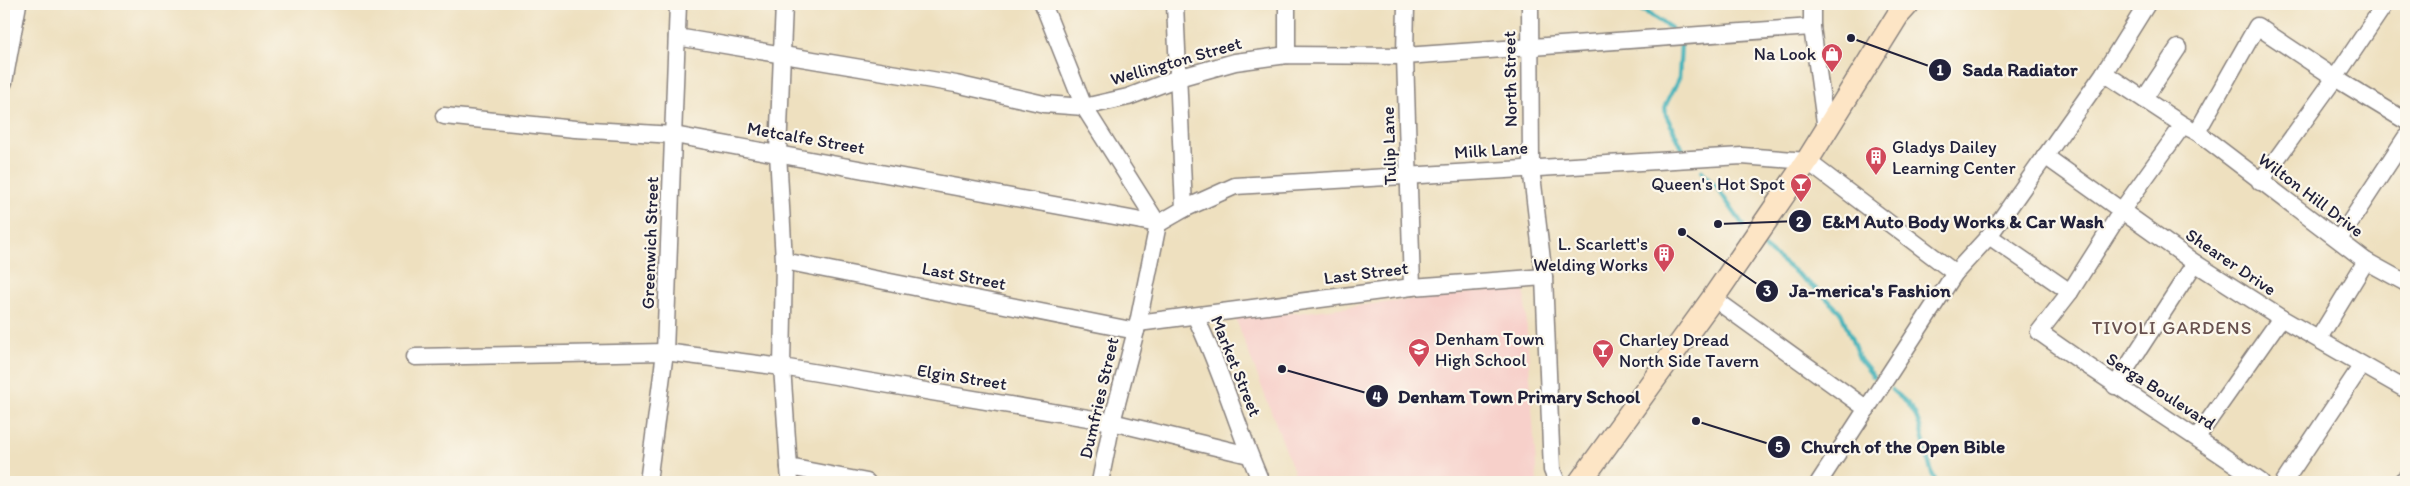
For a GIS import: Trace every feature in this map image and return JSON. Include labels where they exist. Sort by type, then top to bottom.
[{"type":"main road","points":[[1580,482],[1713,298],[1806,161],[1898,15],[1908,4]]},
{"type":"street","points":[[4,77],[18,4]]},
{"type":"street","name":"Greenwich Street","points":[[648,482],[665,352],[678,4]]},
{"type":"street","points":[[784,4],[778,153],[784,260],[782,367],[790,474],[867,482]]},
{"type":"street","points":[[1043,4],[1084,107],[1158,224],[1137,327]]},
{"type":"street","points":[[1158,224],[1184,209],[1175,4]]},
{"type":"street","points":[[1287,4],[1287,55]]},
{"type":"street","name":"Tulip Lane","points":[[1406,4],[1405,56],[1412,287]]},
{"type":"street","name":"North Street","points":[[1530,4],[1531,167],[1544,277],[1552,470],[1557,482]]},
{"type":"street","points":[[1812,4],[1812,27],[1826,130]]},
{"type":"street","points":[[1819,482],[1955,273],[1989,236],[2104,73],[2147,4]]},
{"type":"street","points":[[2260,182],[2335,78],[2385,4]]},
{"type":"street","points":[[1989,236],[2070,292],[2122,210],[2190,129],[2257,26],[2335,78],[2406,121]]},
{"type":"street","name":"Wellington Street","points":[[677,37],[956,84],[1044,104],[1084,107],[1128,97],[1178,78],[1235,62],[1287,55],[1405,56],[1812,27]]},
{"type":"street","points":[[2144,99],[2178,48]]},
{"type":"street","name":"Wilton Hill Drive","points":[[2104,73],[2190,129],[2366,261],[2406,283]]},
{"type":"street","name":"Metcalfe Street","points":[[444,116],[575,129],[674,136],[778,153],[1158,224]]},
{"type":"street","points":[[2339,240],[2401,155],[2406,137]]},
{"type":"street","name":"Milk Lane","points":[[1184,209],[1235,186],[1742,156],[1806,161]]},
{"type":"street","name":"Shearer Drive","points":[[2045,156],[2195,263],[2281,318],[2319,338],[2403,388]]},
{"type":"street","points":[[1806,161],[1955,273]]},
{"type":"street","name":"Last Street","points":[[784,260],[1137,327]]},
{"type":"street","points":[[2319,338],[2366,261]]},
{"type":"street","points":[[2115,386],[2195,263]]},
{"type":"street","name":"Last Street","points":[[1195,316],[1412,287],[1544,277]]},
{"type":"street","name":"Serga Boulevard","points":[[2070,292],[2039,332],[2115,386],[2197,438],[2261,482]]},
{"type":"street","points":[[1713,298],[1867,409]]},
{"type":"street","name":"Market Street","points":[[1137,327],[1195,316],[1213,352],[1249,455],[1261,482]]},
{"type":"street","points":[[2197,438],[2281,318]]},
{"type":"street","name":"Dumfries Street","points":[[1100,482],[1112,422],[1137,327]]},
{"type":"street","name":"Elgin Street","points":[[415,358],[665,352],[782,367],[1112,422],[1249,455]]},
{"type":"street","points":[[2284,482],[2362,365]]},
{"type":"street","points":[[2401,482],[2406,478]]},
{"type":"shaded area","name":"Denham Town High School","points":[[1524,286],[1537,482],[1298,482],[1234,314],[1297,313]]},
{"type":"waterway","points":[[1623,4],[1646,12],[1671,28]]},
{"type":"waterway","points":[[1681,45],[1679,78],[1665,106],[1666,115],[1684,152]]},
{"type":"waterway","points":[[1702,171],[1718,189],[1743,225]]},
{"type":"waterway","points":[[1764,247],[1821,293],[1841,313],[1860,360],[1874,377]]},
{"type":"waterway","points":[[1892,390],[1915,413],[1936,482]]},
{"type":"place","name":"Sada Radiator","points":[[1851,38]]},
{"type":"place","name":"Na Look","points":[[1832,73]]},
{"type":"place","name":"Gladys Dailey Learning Center","points":[[1876,176]]},
{"type":"place","name":"Queen's Hot Spot","points":[[1801,203]]},
{"type":"place","name":"E&M Auto Body Works & Car Wash","points":[[1718,224]]},
{"type":"place","name":"Ja-merica's Fashion","points":[[1682,232]]},
{"type":"place","name":"L. Scarlett's Welding Works","points":[[1664,273]]},
{"type":"place","name":"Denham Town High School","points":[[1419,368]]},
{"type":"place","name":"Denham Town Primary School","points":[[1282,369]]},
{"type":"place","name":"Charley Dread North Side Tavern","points":[[1603,369]]},
{"type":"place","name":"Church of the Open Bible","points":[[1696,421]]},
{"type":"district","name":"TIVOLI GARDENS","points":[[2172,327]]}]
